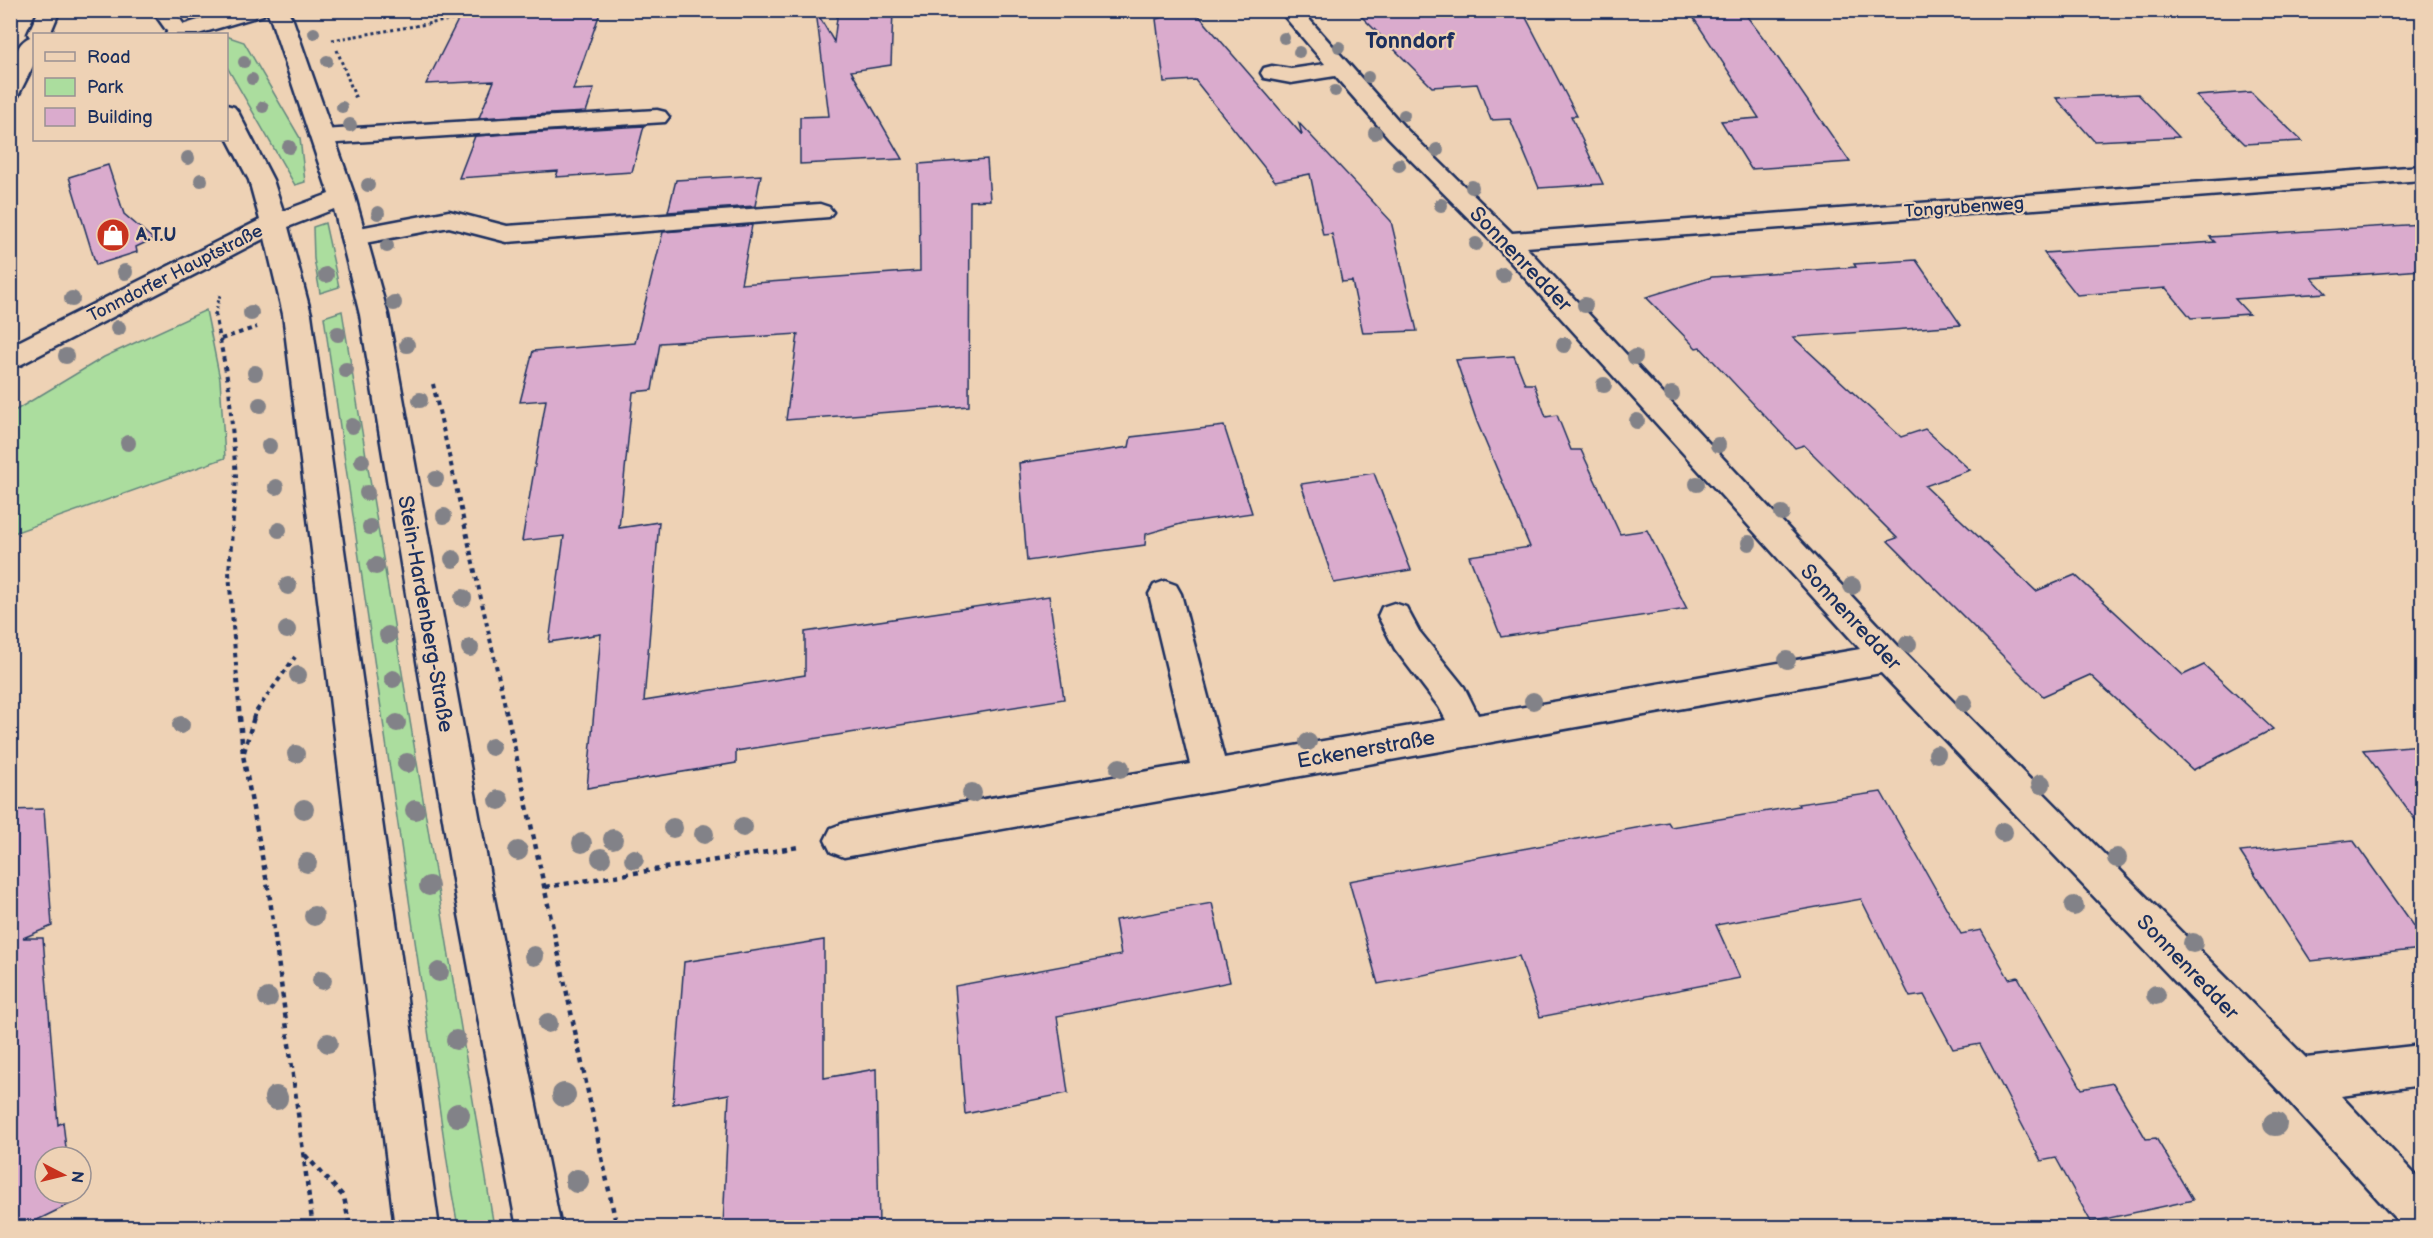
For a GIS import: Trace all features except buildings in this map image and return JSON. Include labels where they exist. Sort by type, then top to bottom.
[{"type":"street","points":[[39,33],[50,10]]},
{"type":"street","points":[[162,10],[178,33]]},
{"type":"street","points":[[182,33],[255,10]]},
{"type":"street","name":"Stein-Hardenberg-Straße","points":[[276,10],[282,20],[343,197],[374,315],[475,898],[539,1227]]},
{"type":"street","name":"Sonnenredder","points":[[1288,10],[1397,134],[1506,241],[1888,658],[2298,1080],[2422,1214]]},
{"type":"street","points":[[20,84],[33,46]]},
{"type":"street","points":[[1272,73],[1291,76],[1340,69]]},
{"type":"street","points":[[228,116],[261,180],[297,314],[417,1227]]},
{"type":"street","points":[[322,137],[657,117]]},
{"type":"street","name":"Tongrubenweg","points":[[1506,241],[2422,173]]},
{"type":"street","name":"Tonndorfer Hauptstraße","points":[[10,358],[274,223],[343,197]]},
{"type":"street","points":[[354,237],[449,219],[507,234],[820,212]]},
{"type":"street","points":[[1165,594],[1211,776]]},
{"type":"street","points":[[1394,616],[1407,640],[1452,697],[1469,731]]},
{"type":"street","name":"Eckenerstraße","points":[[844,840],[1888,658]]},
{"type":"street","points":[[2298,1080],[2422,1065]]},
{"type":"path","points":[[332,40],[509,10]]},
{"type":"path","points":[[327,30],[367,134]]},
{"type":"path","points":[[223,289],[216,304],[215,315],[229,388],[234,442],[236,477],[229,572],[243,755],[270,899],[312,1227]]},
{"type":"path","points":[[433,382],[545,887],[616,1227]]},
{"type":"path","points":[[545,887],[844,840]]},
{"type":"path","points":[[304,1154],[344,1197],[350,1227]]},
{"type":"green space","points":[[228,37],[244,42],[300,138],[305,182],[295,185],[228,69]]},
{"type":"green space","points":[[325,223],[339,287],[320,293],[314,259],[313,227]]},
{"type":"green space","points":[[206,310],[220,379],[225,458],[11,534],[11,413],[104,357]]},
{"type":"green space","points":[[342,311],[494,1227],[458,1227],[451,1188],[324,317]]},
{"type":"place","name":"A.T.U","points":[[113,235]]},
{"type":"district","name":"Tonndorf","points":[[1410,40]]}]
